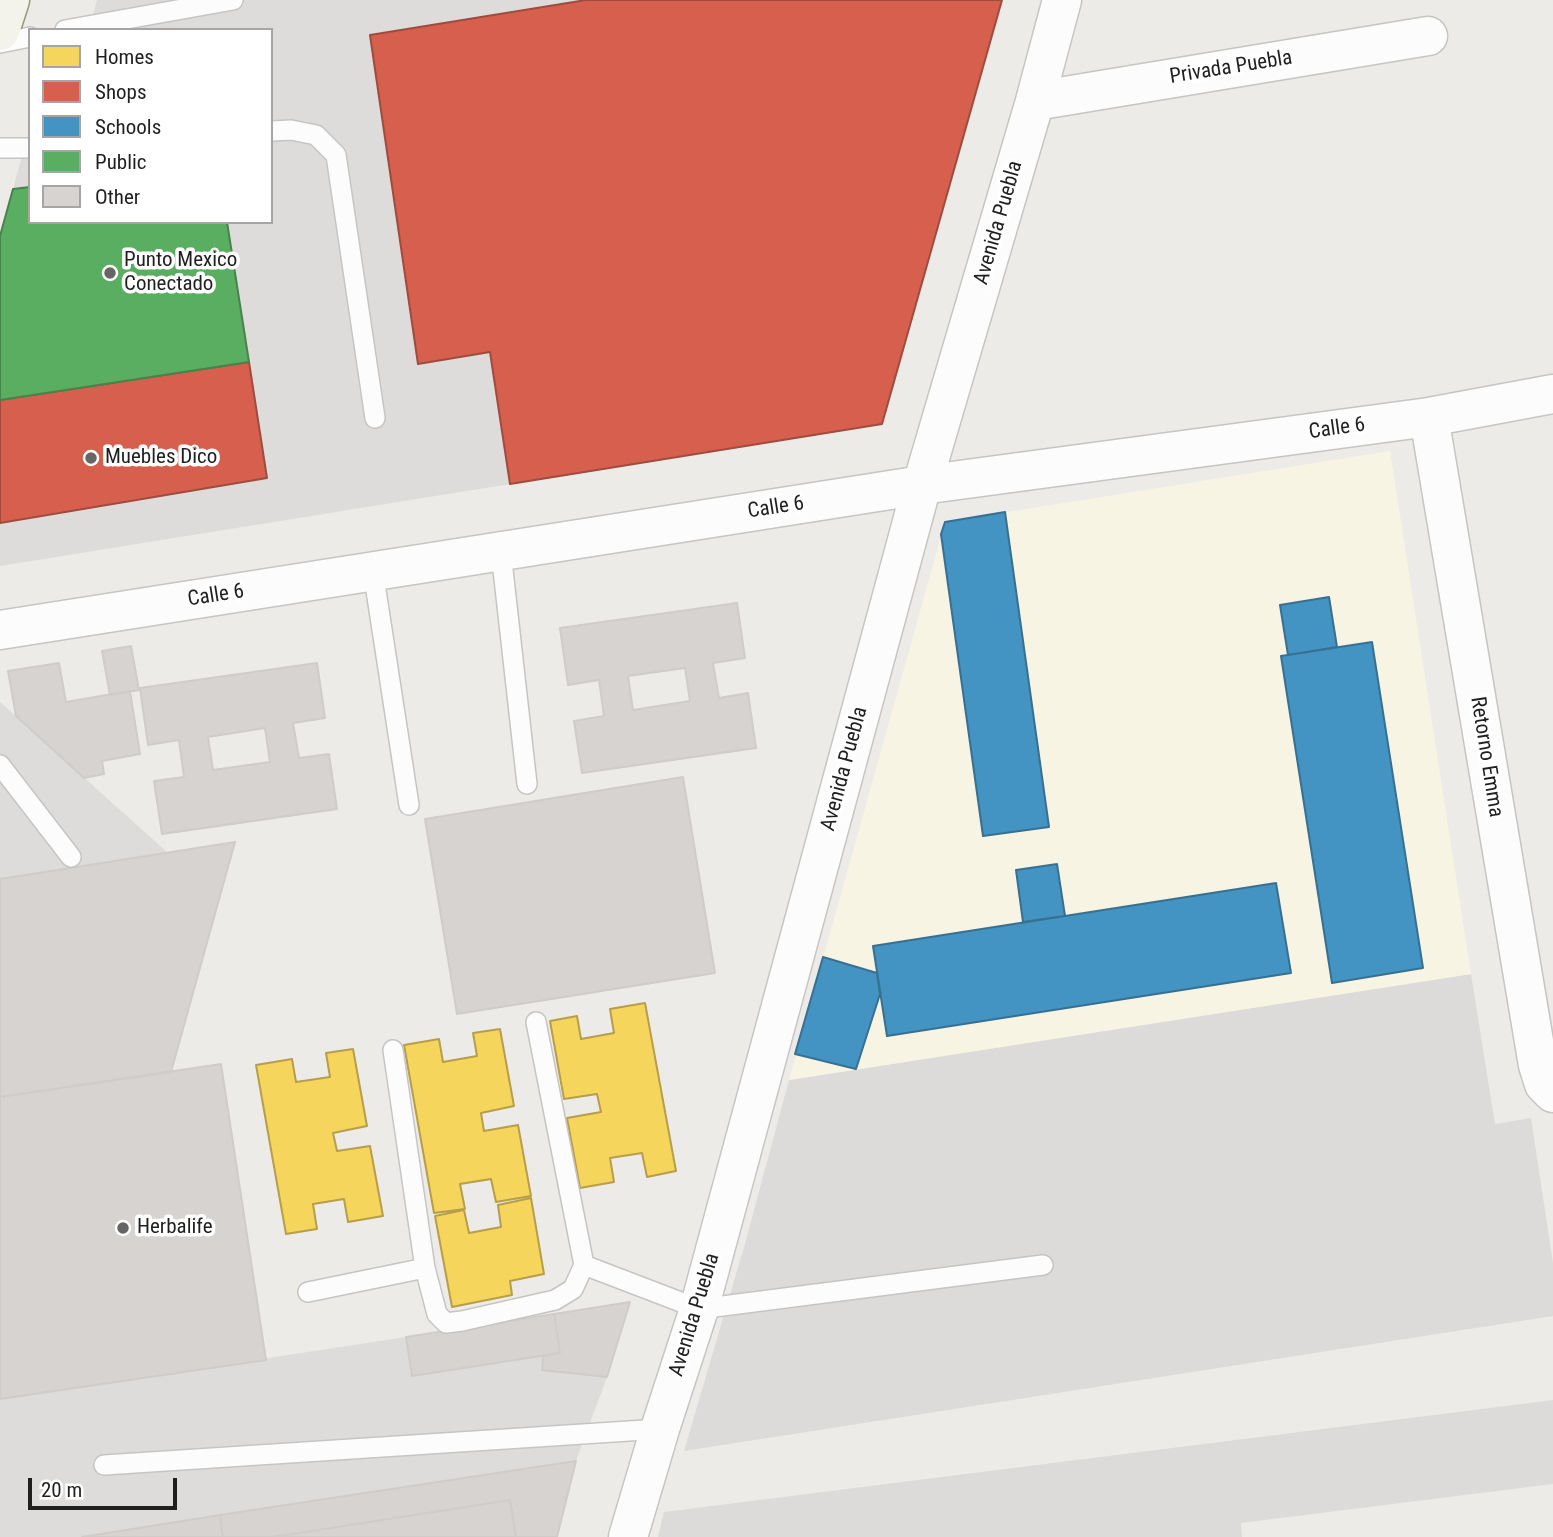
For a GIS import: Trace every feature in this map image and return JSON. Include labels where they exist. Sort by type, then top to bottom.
[{"type":"main road","points":[[0,31],[10,0]]},
{"type":"street","name":"Avenida Puebla","points":[[628,1537],[699,1309],[922,485],[1062,0]]},
{"type":"street","name":"Privada Puebla","points":[[1035,100],[1428,36]]},
{"type":"street","name":"Calle 6","points":[[0,630],[922,485],[1429,417],[1553,394]]},
{"type":"street","name":"Retorno Emma","points":[[1429,417],[1538,1065],[1544,1084],[1553,1093]]},
{"type":"lane","points":[[73,28],[148,8],[233,0]]},
{"type":"lane","points":[[0,43],[28,37]]},
{"type":"lane","points":[[273,131],[291,130],[316,135],[337,155],[374,418]]},
{"type":"lane","points":[[0,148],[28,148]]},
{"type":"lane","points":[[501,552],[527,785]]},
{"type":"lane","points":[[373,571],[409,805]]},
{"type":"lane","points":[[0,765],[71,857]]},
{"type":"lane","points":[[393,1050],[425,1268],[437,1314],[446,1324],[463,1321],[555,1300],[573,1289],[583,1265],[536,1022]]},
{"type":"lane","points":[[583,1265],[699,1309],[1043,1265]]},
{"type":"lane","points":[[308,1293],[425,1268]]},
{"type":"lane","points":[[104,1465],[660,1429]]},
{"type":"shaded area","points":[[97,0],[586,0],[370,36],[418,363],[490,352],[510,484],[0,566],[0,523],[267,478],[227,224],[273,224],[273,28],[90,28]]},
{"type":"shaded area","points":[[28,135],[28,187],[13,189]]},
{"type":"shaded area","points":[[1390,451],[1471,974],[789,1080],[945,522]]},
{"type":"shaded area","points":[[0,702],[168,853],[0,879]]},
{"type":"shaded area","points":[[1471,974],[1495,1124],[1531,1118],[1553,1263],[1553,1316],[684,1451],[746,1240],[789,1080]]},
{"type":"shaded area","points":[[406,1337],[413,1376],[543,1356],[542,1370],[607,1377],[576,1461],[82,1537],[0,1537],[0,1399]]},
{"type":"shaded area","points":[[1553,1400],[1553,1484],[1241,1523],[1242,1537],[658,1537],[664,1512]]},
{"type":"building: Homes","points":[[645,1003],[676,1171],[647,1177],[642,1153],[610,1158],[614,1182],[580,1188],[567,1118],[601,1112],[597,1094],[564,1099],[550,1021],[577,1016],[581,1039],[614,1033],[610,1009]]},
{"type":"building: Homes","points":[[500,1029],[514,1106],[481,1113],[484,1131],[518,1125],[531,1196],[496,1202],[491,1179],[460,1184],[465,1209],[434,1213],[404,1045],[439,1039],[443,1062],[477,1056],[473,1033]]},
{"type":"building: Homes","points":[[353,1049],[367,1126],[333,1133],[337,1151],[370,1146],[383,1216],[348,1222],[344,1199],[313,1204],[317,1229],[286,1234],[256,1065],[292,1059],[296,1082],[330,1077],[326,1053]]},
{"type":"building: Homes","points":[[531,1198],[544,1274],[510,1281],[512,1295],[452,1307],[435,1216],[464,1210],[469,1233],[501,1227],[498,1205]]},
{"type":"building: Shops","points":[[586,0],[1002,0],[882,424],[510,484],[490,352],[418,364],[370,35]]},
{"type":"building: Shops","points":[[249,362],[267,478],[0,523],[0,400]]},
{"type":"building: Schools","points":[[1005,512],[1049,827],[983,836],[941,534],[945,522]]},
{"type":"building: Schools","points":[[1329,597],[1337,647],[1288,655],[1280,605]]},
{"type":"building: Schools","points":[[1372,642],[1423,968],[1332,983],[1281,656]]},
{"type":"building: Schools","points":[[1057,864],[1065,916],[1023,922],[1016,870]]},
{"type":"building: Schools","points":[[1276,883],[1291,973],[887,1036],[873,946]]},
{"type":"building: Schools","points":[[823,957],[877,973],[880,994],[856,1069],[795,1054]]},
{"type":"building: Public","points":[[28,187],[28,224],[227,224],[249,362],[0,400],[0,236],[13,189]]},
{"type":"building: Other","points":[[737,603],[745,658],[713,663],[719,698],[748,693],[756,748],[582,773],[574,721],[604,716],[599,680],[568,685],[560,628]],"holes":[[[685,668],[690,701],[633,710],[628,676]]]},
{"type":"building: Other","points":[[131,646],[139,690],[110,695],[102,651]]},
{"type":"building: Other","points":[[59,663],[66,702],[130,691],[140,754],[102,761],[104,774],[84,778],[16,716],[8,671]]},
{"type":"building: Other","points":[[317,663],[325,718],[293,723],[299,758],[329,754],[337,809],[162,834],[154,781],[184,777],[179,740],[148,745],[140,688]],"holes":[[[265,728],[270,762],[213,770],[208,737]]]},
{"type":"building: Other","points":[[683,777],[715,973],[457,1014],[425,819]]},
{"type":"building: Other","points":[[235,842],[171,1072],[0,1097],[0,879]]},
{"type":"building: Other","name":"Herbalife","points":[[221,1064],[266,1360],[0,1399],[0,1097]]},
{"type":"building: Other","points":[[630,1302],[607,1377],[542,1370],[543,1356],[560,1353],[554,1314]]},
{"type":"building: Other","points":[[554,1314],[560,1353],[412,1376],[406,1337]]},
{"type":"building: Other","points":[[576,1461],[557,1537],[516,1537],[510,1500],[273,1537],[223,1537],[220,1515]]},
{"type":"building: Other","points":[[510,1500],[516,1537],[273,1537]]},
{"type":"building: Other","points":[[220,1515],[223,1537],[82,1537]]},
{"type":"place","name":"Punto Mexico Conectado","points":[[110,273]]},
{"type":"place","name":"Muebles Dico","points":[[91,458]]},
{"type":"place","name":"Herbalife","points":[[123,1228]]}]
